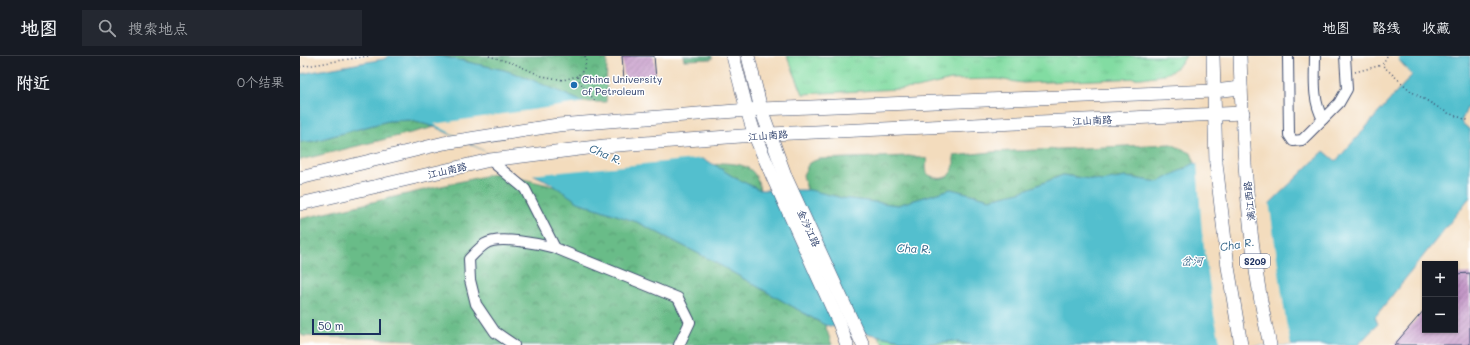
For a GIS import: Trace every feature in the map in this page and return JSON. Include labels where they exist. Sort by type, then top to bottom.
[{"type":"main road","name":"金沙江路","points":[[733,56],[755,136],[780,179],[863,345]]},
{"type":"main road","name":"金沙江路","points":[[748,56],[761,109],[770,134],[780,179],[839,323]]},
{"type":"main road","name":"S209","points":[[1213,56],[1216,163],[1228,267],[1242,345]]},
{"type":"main road","name":"漓江西路","points":[[1240,56],[1246,176],[1255,266],[1270,345]]},
{"type":"main road","points":[[300,178],[444,143],[558,125],[761,109],[1214,91],[1241,88]]},
{"type":"main road","name":"江山南路","points":[[300,204],[492,159],[604,146],[770,134],[1242,113]]},
{"type":"main road","points":[[839,323],[847,345]]},
{"type":"street","points":[[1288,56],[1289,135],[1293,141],[1302,140],[1339,103],[1347,89],[1345,56]]},
{"type":"street","points":[[1315,56],[1316,102],[1323,119]]},
{"type":"street","points":[[492,159],[525,189],[555,248]]},
{"type":"street","points":[[514,345],[495,332],[476,304],[470,280],[469,259],[487,243],[511,240],[540,244],[555,248],[678,298],[690,322],[679,345]]},
{"type":"street","name":"金沙江路","points":[[839,323],[851,345]]},
{"type":"path","points":[[300,67],[367,56]]},
{"type":"path","points":[[489,56],[515,64],[542,76],[563,80],[577,76],[584,71],[586,61],[585,56]]},
{"type":"path","points":[[1382,66],[1387,56]]},
{"type":"path","points":[[1346,74],[1382,66]]},
{"type":"path","points":[[1382,66],[1412,92],[1448,113],[1470,121]]},
{"type":"path","points":[[577,76],[582,85],[596,102]]},
{"type":"green space","name":"China University of Petroleum","points":[[440,56],[607,56],[606,102],[583,102],[523,76],[504,70]]},
{"type":"green space","name":"China University of Petroleum","points":[[683,56],[712,56],[712,59],[684,60]]},
{"type":"green space","points":[[787,56],[1186,56],[1172,71],[1162,75],[1142,78],[1023,83],[997,79],[951,80],[917,88],[803,94]]},
{"type":"green space","points":[[410,120],[435,127],[300,160],[300,142],[314,141],[388,121]]},
{"type":"green space","points":[[1171,144],[1191,153],[1195,163],[1159,182],[1126,177],[1102,181],[1063,175],[1020,192],[990,199],[951,189],[898,205],[842,198],[807,190],[803,175],[809,163],[819,159],[909,156],[927,159],[927,174],[936,178],[945,178],[953,169],[953,156],[992,152]]},
{"type":"green space","points":[[722,163],[737,164],[748,168],[755,176],[760,190],[735,178],[715,165]]},
{"type":"green space","points":[[497,173],[557,187],[578,202],[637,222],[709,259],[825,325],[832,345],[422,345],[411,340],[303,336],[300,332],[300,219]]},
{"type":"green space","points":[[878,336],[921,344],[953,341],[973,345],[884,345]]},
{"type":"water","name":"岔河","points":[[388,56],[440,56],[504,70],[523,76],[583,102],[715,165],[735,178],[760,190],[810,190],[842,198],[898,205],[951,189],[990,199],[1020,192],[1063,175],[1102,181],[1126,177],[1159,182],[1195,163],[1269,204],[1324,151],[1336,161],[1412,75],[1398,59],[1400,56],[1470,56],[1470,101],[1461,122],[1470,130],[1470,197],[1375,317],[1378,324],[1358,345],[973,345],[953,341],[921,344],[825,325],[709,259],[637,222],[578,202],[549,182],[435,127],[410,120],[388,121],[314,141],[300,142],[300,74],[384,59]]},
{"type":"pier","points":[[587,102],[705,158],[530,175],[434,124]]},
{"type":"pier","points":[[1197,162],[1269,201],[1286,322],[1291,345],[1221,345],[1214,315],[1202,232]]},
{"type":"building","points":[[622,56],[654,56],[656,79],[624,80]]},
{"type":"building","points":[[1470,273],[1470,345],[1394,345],[1422,312],[1422,333],[1458,333],[1458,274]]},
{"type":"place","name":"China University of Petroleum","points":[[574,85]]},
{"type":"water label","name":"Cha R.","points":[[606,154]]},
{"type":"water label","name":"Cha R.","points":[[1237,244]]},
{"type":"water label","name":"Cha R.","points":[[914,248]]}]
